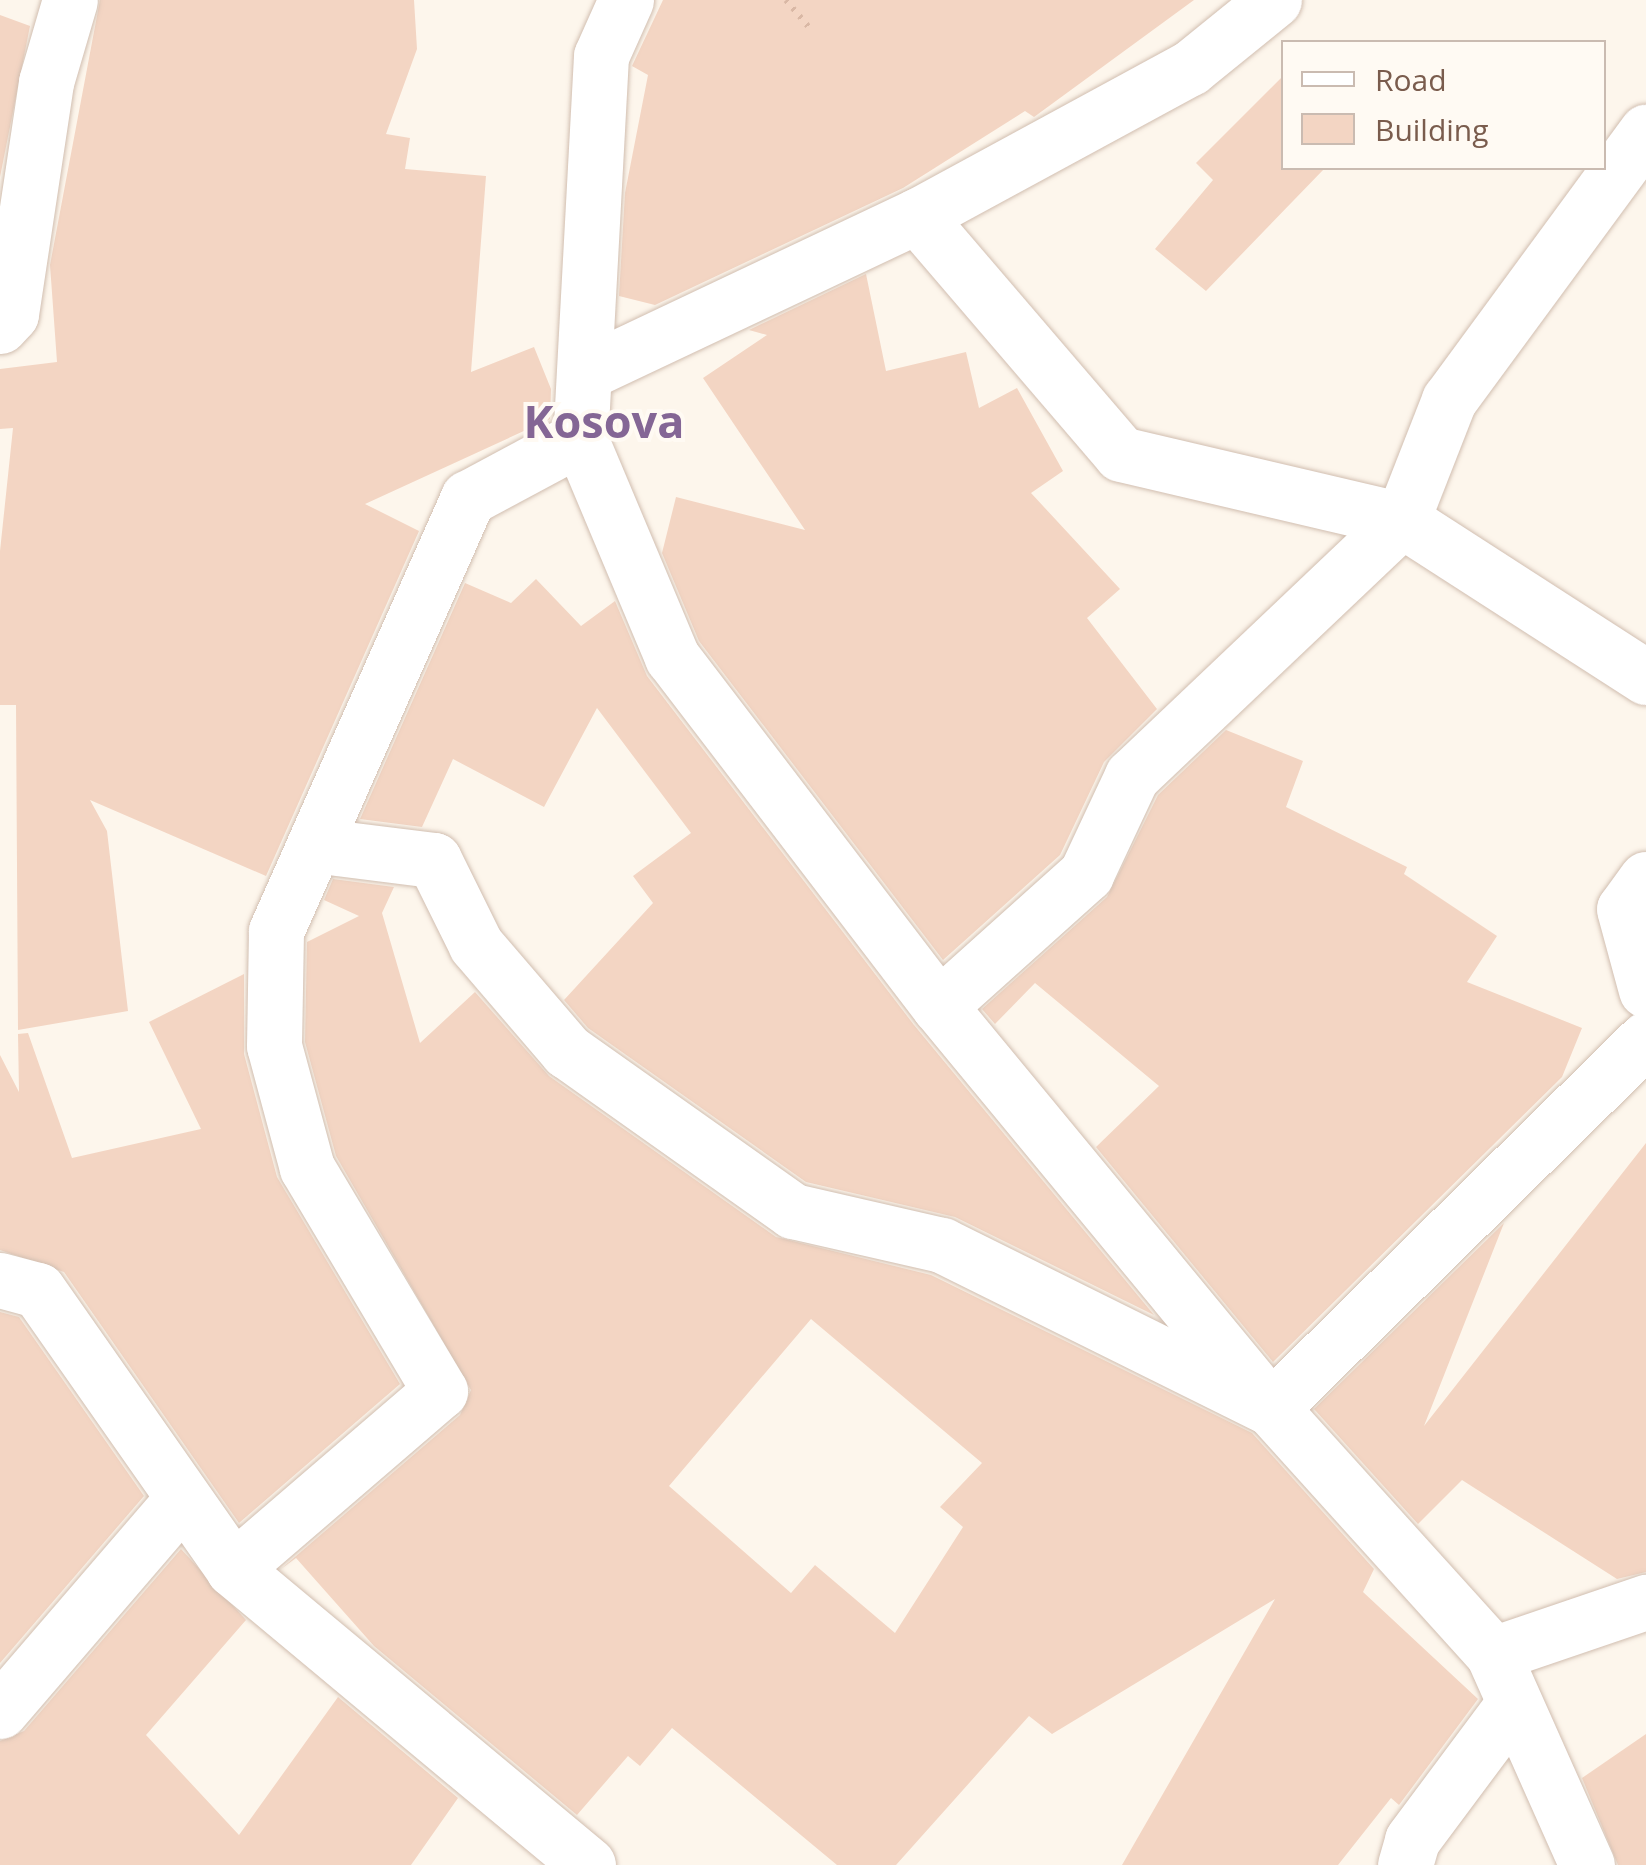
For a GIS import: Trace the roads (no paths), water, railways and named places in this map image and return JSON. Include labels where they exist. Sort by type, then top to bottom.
[{"type":"street","points":[[0,326],[10,314],[46,82],[70,0]]},
{"type":"street","points":[[626,0],[602,56],[591,370],[580,438],[672,657],[940,1006],[1272,1408],[1503,1679],[1587,1865]]},
{"type":"street","points":[[591,370],[917,216],[1190,68],[1274,0]]},
{"type":"street","points":[[940,1006],[1086,874],[1132,776],[1402,520],[1449,400],[1646,132]]},
{"type":"street","points":[[917,216],[1121,454],[1402,520],[1646,677]]},
{"type":"street","points":[[232,1569],[440,1391],[307,1168],[274,1046],[276,931],[321,846],[468,498],[580,438]]},
{"type":"street","points":[[321,846],[434,860],[476,945],[568,1051],[793,1211],[942,1245],[1272,1408]]},
{"type":"street","points":[[1646,879],[1624,909],[1646,990]]},
{"type":"street","points":[[1272,1408],[1646,1039]]},
{"type":"street","points":[[0,1280],[38,1290],[180,1503],[232,1569],[588,1865]]},
{"type":"street","points":[[0,1711],[180,1503]]},
{"type":"street","points":[[1406,1865],[1412,1840],[1503,1679],[1646,1602]]},
{"type":"district","name":"Kosova","points":[[604,421]]}]
